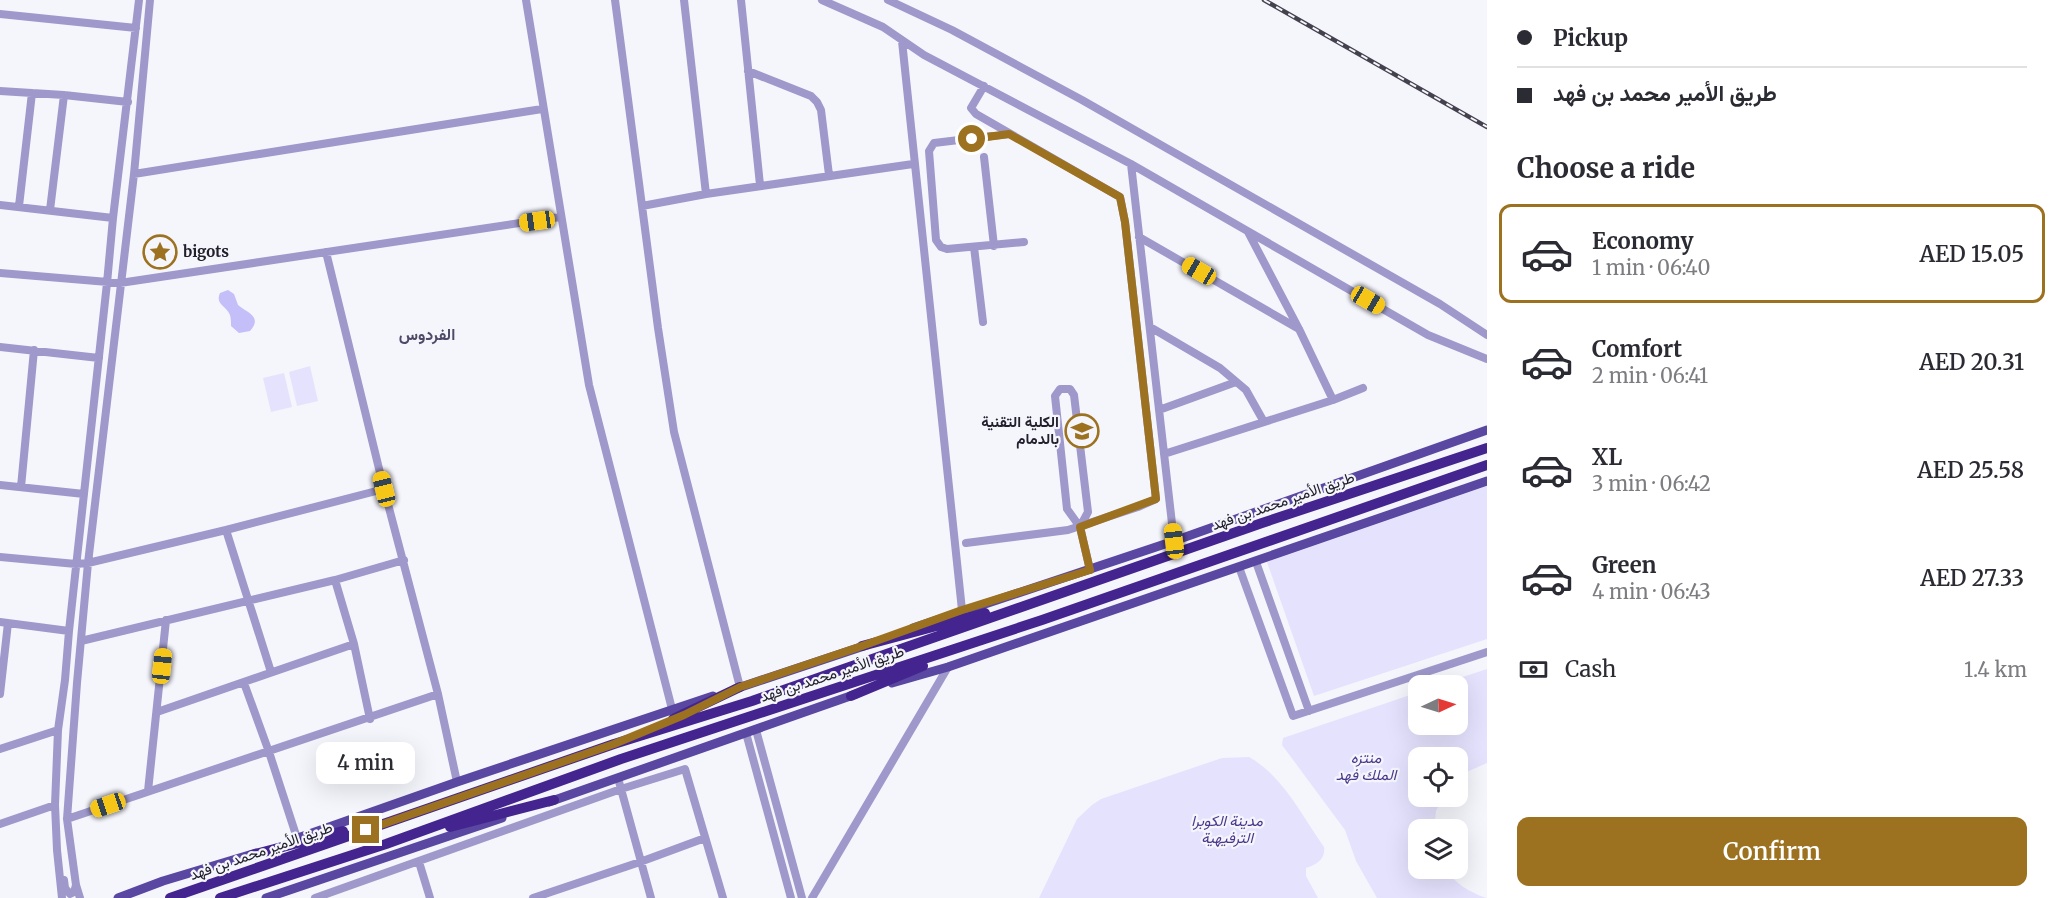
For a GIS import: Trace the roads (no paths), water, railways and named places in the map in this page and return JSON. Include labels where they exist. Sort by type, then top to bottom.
[{"type":"highway","name":"طريق الأمير محمد بن فهد","points":[[170,898],[614,744],[764,697],[1262,523],[1487,448]]},
{"type":"highway","name":"طريق الأمير محمد بن فهد","points":[[220,898],[386,844],[621,759],[1042,620],[1487,465]]},
{"type":"highway","points":[[862,646],[1075,588]]},
{"type":"highway","points":[[851,696],[1042,620]]},
{"type":"highway","points":[[614,744],[684,715],[740,687]]},
{"type":"highway","points":[[252,855],[453,800]]},
{"type":"highway","points":[[386,844],[554,800]]},
{"type":"main road","points":[[118,898],[163,881],[252,855],[457,782],[862,646],[962,610],[1090,570],[1487,430]]},
{"type":"main road","points":[[266,898],[851,696],[948,667],[1487,481]]},
{"type":"street","points":[[62,898],[55,805],[58,730],[66,680],[69,631],[113,218],[139,0]]},
{"type":"street","points":[[80,898],[76,885],[67,819],[88,563],[134,174],[150,0]]},
{"type":"street","points":[[526,0],[542,109],[589,385],[672,710]]},
{"type":"street","points":[[615,0],[657,328],[674,432],[740,687]]},
{"type":"street","points":[[684,0],[706,194]]},
{"type":"street","points":[[741,0],[760,185]]},
{"type":"street","points":[[822,0],[883,27],[924,55],[1131,164],[1428,335],[1487,359]]},
{"type":"street","points":[[888,0],[952,30],[1082,100],[1440,304],[1487,335]]},
{"type":"street","points":[[0,14],[136,28]]},
{"type":"street","points":[[902,41],[962,610]]},
{"type":"street","points":[[748,71],[810,96],[817,102],[822,117],[829,175]]},
{"type":"street","points":[[966,543],[1068,530],[1156,499],[1125,222],[1120,197],[976,114],[971,108],[984,86]]},
{"type":"street","points":[[0,91],[128,102]]},
{"type":"street","points":[[19,206],[32,93]]},
{"type":"street","points":[[50,210],[64,95]]},
{"type":"street","points":[[134,174],[542,109]]},
{"type":"street","points":[[1009,134],[934,143],[929,152],[936,240],[940,246],[947,249],[1024,242]]},
{"type":"street","points":[[984,157],[993,246]]},
{"type":"street","points":[[642,207],[760,185],[914,164]]},
{"type":"street","points":[[1131,164],[1174,541]]},
{"type":"street","points":[[0,205],[113,218]]},
{"type":"street","points":[[0,273],[120,284],[560,217]]},
{"type":"street","points":[[1247,230],[1333,400]]},
{"type":"street","points":[[1139,237],[1299,329]]},
{"type":"street","points":[[974,247],[983,322]]},
{"type":"street","points":[[326,252],[384,489],[438,694],[457,782]]},
{"type":"street","points":[[1150,327],[1220,368],[1246,390],[1264,422]]},
{"type":"street","points":[[0,347],[99,358]]},
{"type":"street","points":[[21,487],[34,350]]},
{"type":"street","points":[[1159,410],[1236,382]]},
{"type":"street","points":[[1080,527],[1088,512],[1074,395],[1070,388],[1060,389],[1055,396],[1067,509],[1080,527],[1090,570]]},
{"type":"street","points":[[1164,454],[1333,400],[1363,388]]},
{"type":"street","points":[[0,485],[84,494]]},
{"type":"street","points":[[0,557],[76,564],[88,563],[226,531],[384,489]]},
{"type":"street","points":[[226,531],[271,672]]},
{"type":"street","points":[[81,641],[335,580],[404,560]]},
{"type":"street","points":[[1256,561],[1309,711]]},
{"type":"street","points":[[1239,567],[1293,716],[1487,652]]},
{"type":"street","points":[[335,580],[354,644],[370,718]]},
{"type":"street","points":[[148,791],[166,620]]},
{"type":"street","points":[[0,694],[4,622],[69,631]]},
{"type":"street","points":[[157,712],[354,644]]},
{"type":"street","points":[[812,898],[948,667]]},
{"type":"street","points":[[244,683],[297,838]]},
{"type":"street","points":[[67,819],[438,694]]},
{"type":"street","points":[[0,749],[58,730]]},
{"type":"street","points":[[756,730],[802,898]]},
{"type":"street","points":[[746,733],[791,898]]},
{"type":"street","points":[[315,898],[621,789],[685,769],[723,898]]},
{"type":"street","points":[[618,778],[651,898]]},
{"type":"street","points":[[0,824],[55,805]]},
{"type":"street","points":[[533,898],[705,838]]},
{"type":"street","points":[[57,850],[65,888],[70,894],[74,892],[76,885]]},
{"type":"street","points":[[419,862],[430,898]]},
{"type":"railway","points":[[1264,0],[1487,127]]},
{"type":"place","name":"bigots","points":[[160,252]]},
{"type":"place","name":"الكلية التقنية بالدمام","points":[[1082,431]]},
{"type":"district","name":"الفردوس","points":[[427,334]]},
{"type":"park label","name":"منتزه الملك فهد","points":[[1366,766]]},
{"type":"park label","name":"مدينة الكوبرا الترفيهية","points":[[1227,830]]}]
